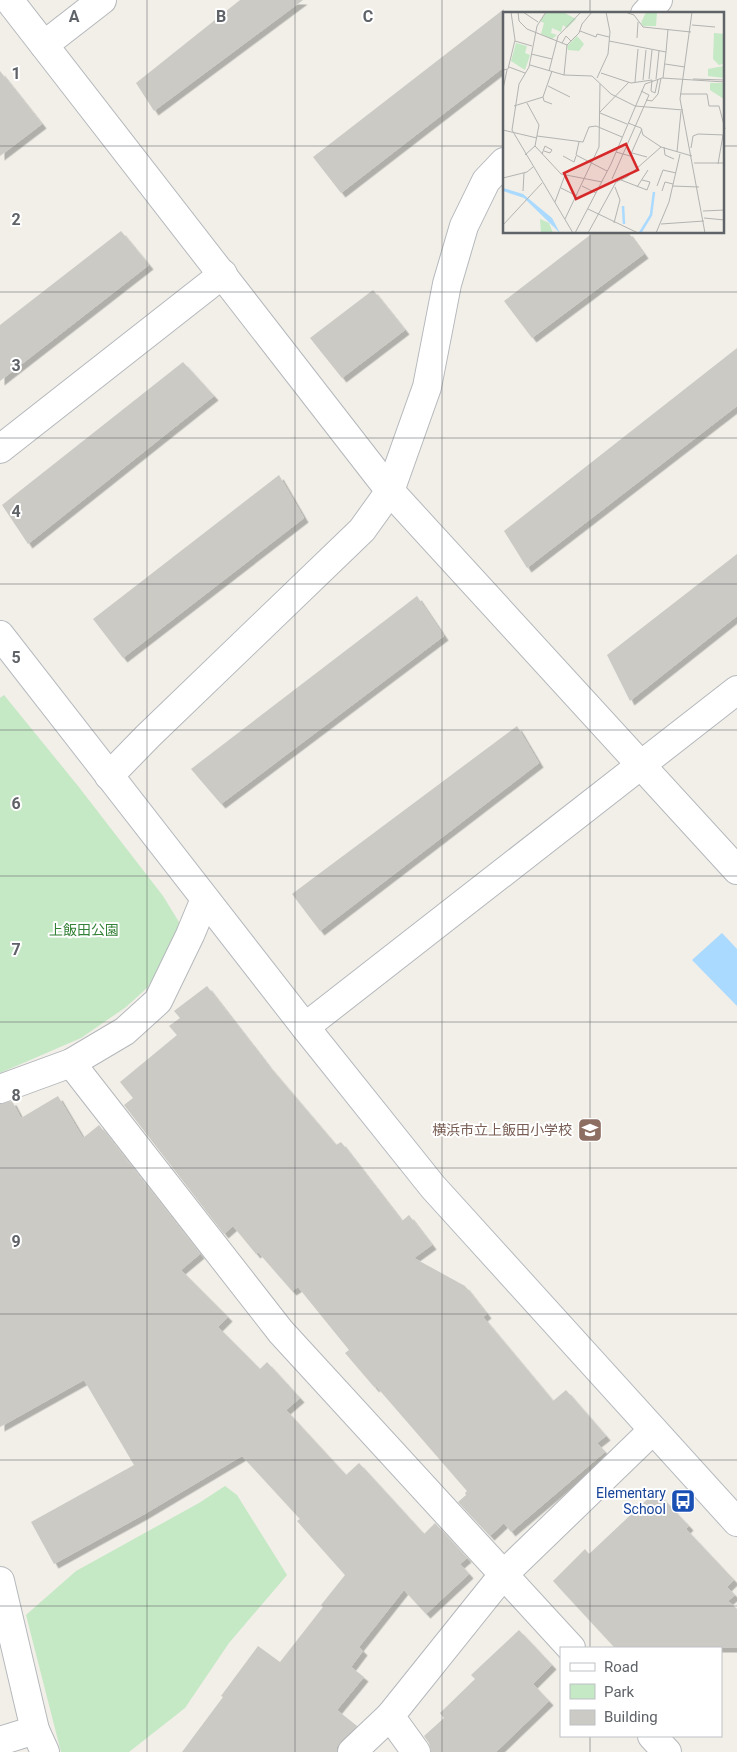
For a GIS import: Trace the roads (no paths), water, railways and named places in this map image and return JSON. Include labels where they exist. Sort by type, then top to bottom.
[{"type":"street","points":[[9,0],[390,491],[737,870]]},
{"type":"street","points":[[44,45],[102,0]]},
{"type":"street","points":[[647,12],[658,0]]},
{"type":"street","points":[[109,776],[362,530],[390,491],[427,387],[447,284],[464,226],[486,181],[503,163]]},
{"type":"street","points":[[0,448],[223,274]]},
{"type":"street","points":[[0,635],[305,1028],[433,1187],[737,1522]]},
{"type":"street","points":[[305,1028],[737,690]]},
{"type":"street","points":[[0,1090],[70,1062],[125,1031],[158,1001],[187,942],[205,899]]},
{"type":"street","points":[[70,1062],[281,1332],[570,1647]]},
{"type":"street","points":[[352,1752],[390,1716],[503,1575],[653,1430]]},
{"type":"street","points":[[0,1581],[7,1640],[40,1741],[0,1741]]},
{"type":"street","points":[[390,1716],[416,1752]]},
{"type":"street","points":[[653,1737],[667,1752]]},
{"type":"water","points":[[722,933],[737,949],[737,1006],[692,960]]},
{"type":"place","name":"横浜市立上飯田小学校","points":[[590,1130]]},
{"type":"place","name":"Elementary School","points":[[683,1501]]},
{"type":"park label","name":"上飯田公園","points":[[84,930]]}]
